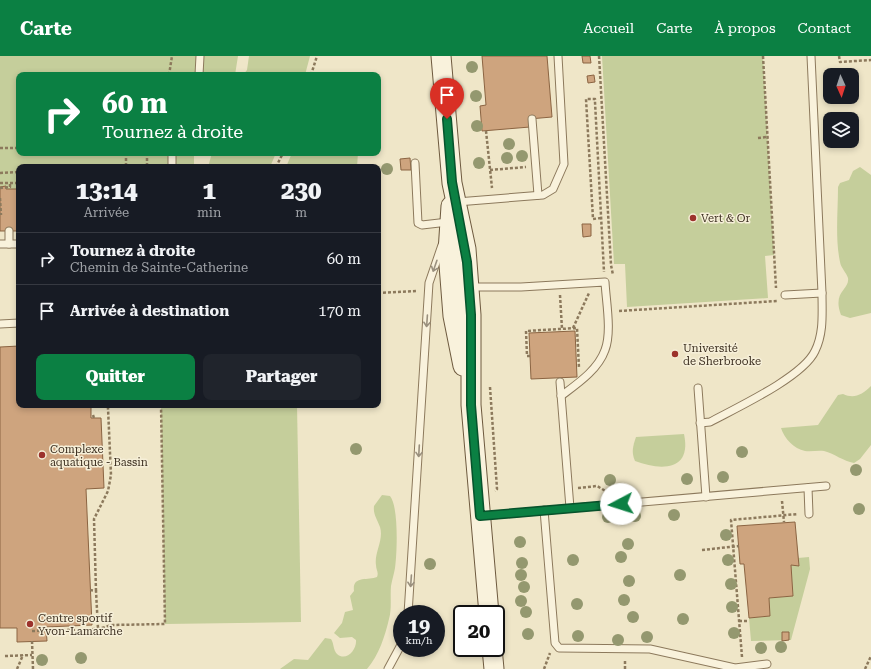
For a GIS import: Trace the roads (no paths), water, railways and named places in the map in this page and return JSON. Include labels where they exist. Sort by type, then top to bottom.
[{"type":"main road","points":[[441,56],[455,221],[448,252],[453,316],[471,405]]},
{"type":"main road","points":[[455,221],[466,249],[471,315],[471,405],[488,605]]},
{"type":"main road","points":[[493,657],[494,669]]},
{"type":"lane","points":[[199,72],[200,56]]},
{"type":"lane","points":[[454,203],[546,194],[553,189],[564,164],[558,56]]},
{"type":"lane","points":[[700,422],[710,422],[752,400],[783,381],[809,360],[815,352],[821,331],[822,293],[811,56]]},
{"type":"lane","points":[[532,119],[538,195]]},
{"type":"lane","points":[[409,605],[429,282],[455,221],[422,225],[418,223],[415,163]]},
{"type":"lane","points":[[9,231],[9,244]]},
{"type":"lane","points":[[0,244],[16,244]]},
{"type":"lane","points":[[469,287],[521,287],[605,282],[608,334],[605,350],[587,375],[561,396]]},
{"type":"lane","points":[[785,295],[822,293]]},
{"type":"lane","points":[[0,324],[16,323]]},
{"type":"lane","points":[[560,382],[570,508]]},
{"type":"lane","points":[[698,388],[706,497]]},
{"type":"lane","points":[[480,516],[826,486]]},
{"type":"lane","points":[[808,488],[809,514]]},
{"type":"lane","points":[[544,510],[555,643],[558,648],[650,649],[731,667],[754,667],[767,664]]},
{"type":"lane","points":[[388,669],[394,657]]},
{"type":"place","name":"Vert & Or","points":[[693,218]]},
{"type":"place","name":"Université de Sherbrooke","points":[[675,354]]},
{"type":"place","name":"Complexe aquatique - Bassin","points":[[42,455]]},
{"type":"place","name":"Centre sportif Yvon-Lamarche","points":[[30,624]]}]
